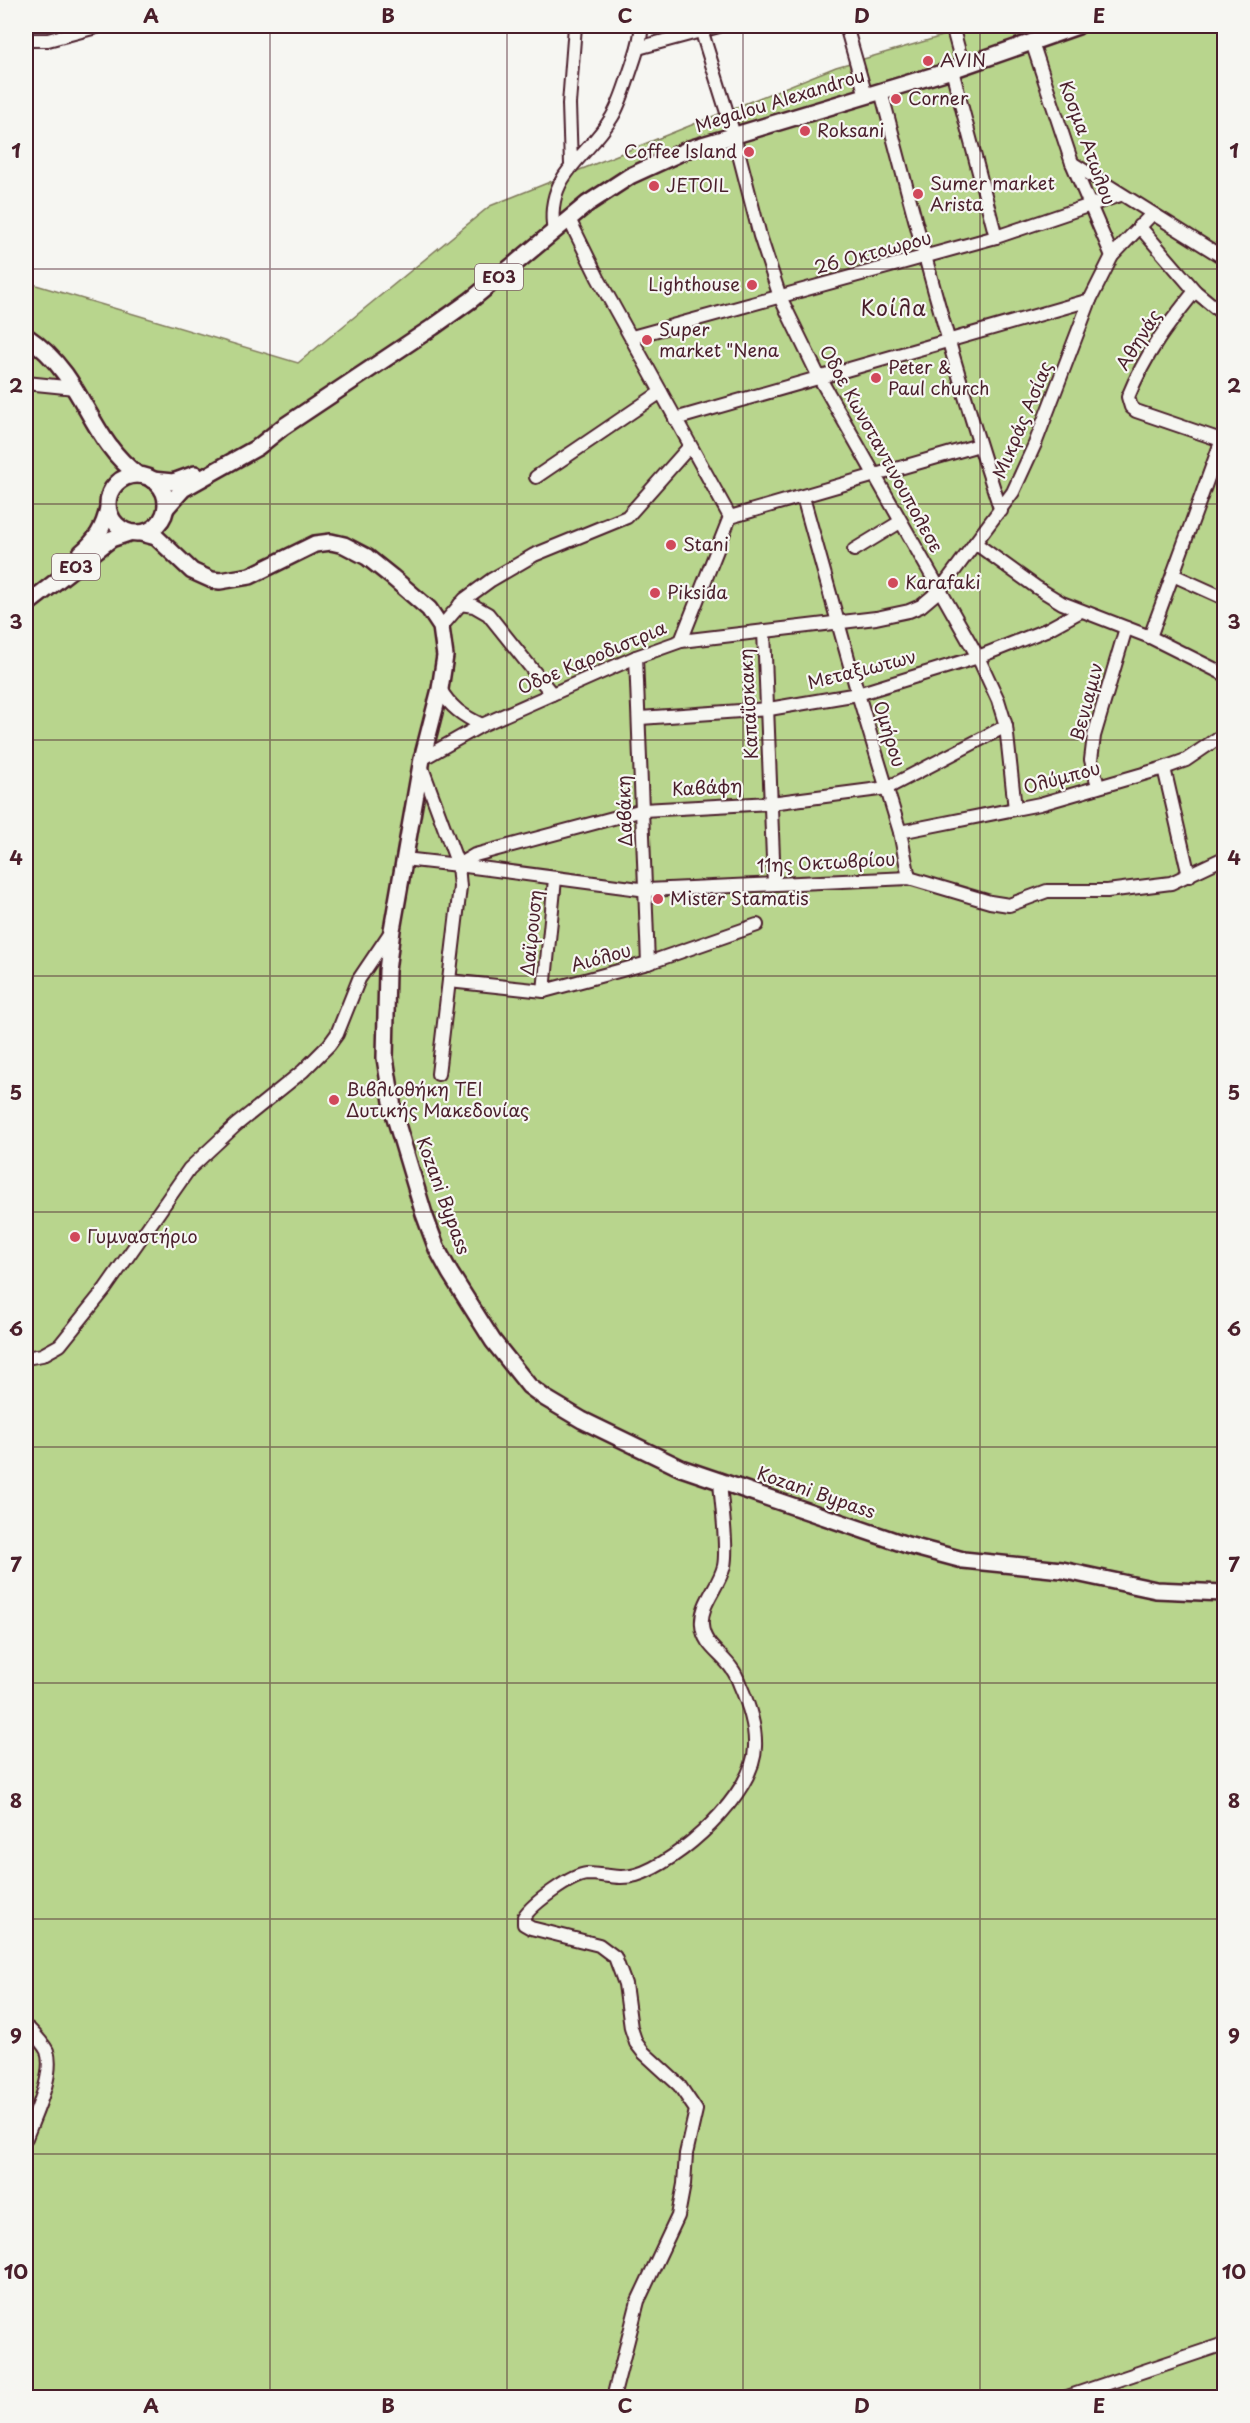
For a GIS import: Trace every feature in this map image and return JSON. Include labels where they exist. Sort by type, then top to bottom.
[{"type":"main road","name":"Megalou Alexandrou","points":[[283,427],[373,369],[471,300],[568,219],[610,188],[658,162],[689,149],[958,68],[1074,26]]},
{"type":"main road","points":[[26,336],[52,358],[75,388],[104,441],[115,474],[112,489]]},
{"type":"main road","name":"ΕΟ3","points":[[26,594],[92,544],[103,527],[112,489],[123,478],[145,477],[173,482],[191,476],[283,427]]},
{"type":"main road","name":"ΕΟ3","points":[[26,605],[111,539],[154,528],[183,489],[258,447],[283,427]]},
{"type":"main road","points":[[104,441],[122,463],[145,477],[163,492],[170,549]]},
{"type":"main road","points":[[108,508],[115,524],[135,533],[156,537],[192,571],[212,580],[220,581],[250,576],[315,544],[331,542],[344,545],[367,557],[392,577],[429,609],[441,627]]},
{"type":"main road","name":"Kozani Bypass","points":[[441,627],[445,656],[440,689],[422,761],[392,930],[385,1008],[385,1058],[394,1114],[424,1214],[450,1273],[515,1370],[529,1386],[545,1398],[629,1444],[681,1468],[907,1545],[963,1560],[1062,1570],[1156,1590],[1224,1593]]},
{"type":"street","points":[[26,40],[48,40],[100,26]]},
{"type":"street","points":[[571,165],[569,104],[575,26]]},
{"type":"street","points":[[554,231],[552,205],[558,188],[571,165],[612,117],[638,48],[640,26]]},
{"type":"street","points":[[638,48],[701,28],[719,26]]},
{"type":"street","points":[[846,26],[873,94],[950,340],[1000,511]]},
{"type":"street","points":[[952,26],[958,68],[996,237]]},
{"type":"street","name":"Oδοε Κωνσταντινουπολεσε","points":[[701,28],[734,135],[760,236],[780,297],[819,377],[978,657],[998,700],[1006,726],[1015,809]]},
{"type":"street","name":"Κοσμα Ατωλου","points":[[1032,42],[1072,163],[1112,256]]},
{"type":"street","points":[[1072,163],[1224,258]]},
{"type":"street","name":"26 Οκτοωρου","points":[[632,337],[925,258],[996,237],[1120,195]]},
{"type":"street","name":"Μικράς Ασίας","points":[[681,640],[838,622],[909,611],[921,606],[940,590],[1000,511],[1020,479],[1090,300],[1112,256],[1152,214]]},
{"type":"street","points":[[568,219],[730,517],[874,477],[979,444]]},
{"type":"street","points":[[1139,226],[1195,291],[1224,315]]},
{"type":"street","name":"Αθηνάς","points":[[1195,291],[1167,326],[1141,366],[1128,397],[1131,407],[1136,411],[1224,438]]},
{"type":"street","points":[[675,419],[1090,300]]},
{"type":"street","points":[[26,383],[75,388]]},
{"type":"street","points":[[536,477],[661,392]]},
{"type":"street","points":[[1150,638],[1224,438]]},
{"type":"street","points":[[441,627],[460,604],[491,580],[534,555],[627,517],[690,446]]},
{"type":"street","name":"Ομήρου","points":[[803,497],[858,694],[900,832],[909,878]]},
{"type":"street","name":"Oδοε Καροδιστρια","points":[[422,761],[482,725],[636,657],[681,640],[730,517]]},
{"type":"street","points":[[854,550],[900,522]]},
{"type":"street","points":[[975,543],[1036,588],[1062,603],[1150,638],[1224,674]]},
{"type":"street","points":[[1173,575],[1224,598]]},
{"type":"street","points":[[460,604],[474,606],[488,614],[552,694]]},
{"type":"street","name":"Μεταξιωτων","points":[[640,718],[769,709],[858,694],[978,657],[1046,630],[1082,611]]},
{"type":"street","name":"Βενιαμιν","points":[[1098,786],[1091,760],[1094,736],[1126,628]]},
{"type":"street","name":"Καπαΐσκακη","points":[[764,631],[769,709],[774,884]]},
{"type":"street","name":"Δαβάκη","points":[[636,657],[648,963]]},
{"type":"street","points":[[440,689],[446,700],[458,712],[482,725]]},
{"type":"street","name":"Καβάφη","points":[[458,866],[475,855],[643,810],[771,803],[887,788],[1006,726]]},
{"type":"street","name":"Ολύμπου","points":[[900,832],[1015,809],[1164,768],[1186,760],[1224,734]]},
{"type":"street","points":[[422,761],[458,866],[460,887],[438,1074]]},
{"type":"street","points":[[1164,768],[1189,876]]},
{"type":"street","name":"11ης Οκτωβρίου","points":[[458,866],[646,890],[909,878],[990,902],[1009,905],[1047,891],[1123,890],[1171,883],[1224,858]]},
{"type":"street","points":[[404,859],[458,866]]},
{"type":"street","name":"Δαϊρουση","points":[[544,991],[555,879]]},
{"type":"street","name":"Αιόλου","points":[[449,981],[544,991],[648,963],[757,925]]},
{"type":"street","points":[[26,1358],[42,1355],[60,1345],[105,1288],[189,1169],[236,1125],[303,1071],[329,1045],[337,1034],[359,979],[392,930]]},
{"type":"street","points":[[613,2397],[638,2301],[678,2216],[684,2184],[686,2154],[696,2110],[679,2085],[636,2043],[631,2028],[625,1984],[615,1957],[599,1945],[531,1928],[524,1924],[524,1917],[545,1897],[574,1877],[588,1874],[620,1878],[648,1871],[668,1861],[716,1820],[748,1772],[756,1749],[746,1699],[734,1670],[706,1640],[701,1623],[705,1605],[723,1568],[726,1553],[720,1480]]},
{"type":"street","points":[[1208,1593],[1224,1601]]},
{"type":"street","points":[[26,2138],[41,2099],[47,2074],[47,2052],[29,2029]]},
{"type":"street","points":[[1064,2397],[1224,2344]]},
{"type":"green space","points":[[977,26],[1224,26],[1224,2397],[26,2397],[26,282],[298,363],[490,206],[836,67]]},
{"type":"place","name":"AVIN","points":[[928,61]]},
{"type":"place","name":"Corner","points":[[896,99]]},
{"type":"place","name":"Roksani","points":[[805,131]]},
{"type":"place","name":"Coffee Island","points":[[749,152]]},
{"type":"place","name":"JETOIL","points":[[654,186]]},
{"type":"place","name":"Sumer market Arista","points":[[918,194]]},
{"type":"place","name":"Lighthouse","points":[[752,285]]},
{"type":"place","name":"Super market \"Nena","points":[[647,340]]},
{"type":"place","name":"Peter & Paul church","points":[[876,378]]},
{"type":"place","name":"Stani","points":[[671,545]]},
{"type":"place","name":"Karafaki","points":[[893,583]]},
{"type":"place","name":"Piksida","points":[[655,593]]},
{"type":"place","name":"Mister Stamatis","points":[[658,899]]},
{"type":"place","name":"Βιβλιοθήκη ΤΕΙ Δυτικής Μακεδονίας","points":[[334,1100]]},
{"type":"place","name":"Γυμναστήριο","points":[[75,1237]]},
{"type":"district","name":"Κοίλα","points":[[894,309]]}]
